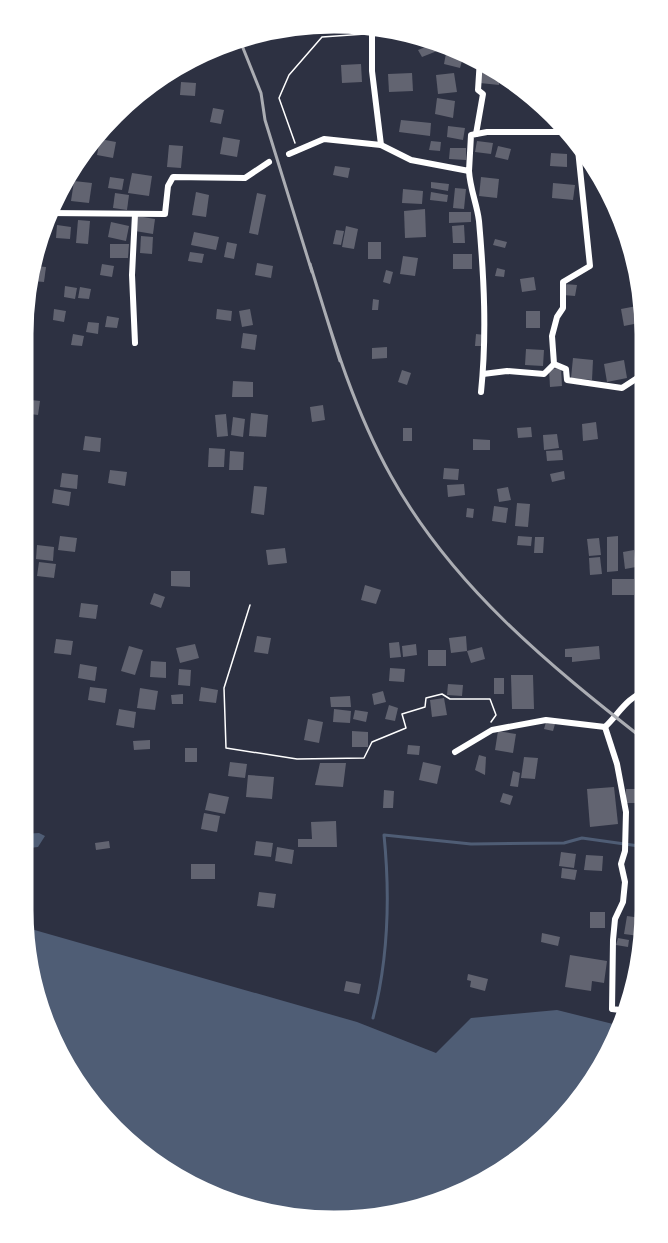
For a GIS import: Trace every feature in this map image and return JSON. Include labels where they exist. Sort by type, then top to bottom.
[{"type":"street","points":[[372,34],[372,71],[381,145]]},
{"type":"street","points":[[476,134],[483,94],[478,90],[479,69]]},
{"type":"street","points":[[481,392],[485,289],[480,260],[479,219],[470,191],[471,135],[559,132]]},
{"type":"street","points":[[289,153],[324,139],[381,145],[411,160],[469,171]]},
{"type":"street","points":[[483,374],[507,371],[544,374],[554,364],[552,336],[557,317],[563,308],[563,282],[590,266],[579,156]]},
{"type":"street","points":[[57,213],[165,214],[168,186],[173,177],[245,178],[269,162]]},
{"type":"street","points":[[135,214],[132,275],[135,344]]},
{"type":"street","points":[[554,364],[566,369],[567,380],[622,388],[636,379]]},
{"type":"street","points":[[605,727],[616,711],[636,694]]},
{"type":"street","points":[[455,752],[492,730],[546,720],[605,727]]},
{"type":"street","points":[[605,727],[617,764],[626,812],[625,848],[621,864],[625,882],[623,902],[615,919],[613,940],[612,1009],[619,1010]]},
{"type":"path","points":[[297,150],[279,98],[290,75],[322,37],[372,34]]},
{"type":"path","points":[[250,605],[224,688],[226,748],[297,759],[364,758],[372,742],[406,728],[402,714],[425,707],[426,698],[442,694],[450,699],[490,699],[496,715],[490,723]]},
{"type":"water","points":[[32,833],[45,836],[38,847],[32,848]]},
{"type":"water","points":[[32,929],[357,1022],[436,1053],[471,1018],[557,1010],[613,1024],[596,1060],[574,1093],[548,1123],[502,1161],[450,1188],[393,1206],[334,1212],[275,1206],[218,1188],[183,1171],[150,1149],[120,1123],[82,1077],[63,1043],[42,987]]},
{"type":"building","points":[[427,47],[437,51],[422,57],[418,50]]},
{"type":"building","points":[[446,54],[462,60],[460,68],[444,64]]},
{"type":"building","points":[[361,64],[362,82],[342,83],[341,65]]},
{"type":"building","points":[[481,70],[499,80],[499,85],[480,83]]},
{"type":"building","points":[[412,73],[413,91],[389,92],[388,74]]},
{"type":"building","points":[[454,73],[457,92],[438,94],[436,75]]},
{"type":"building","points":[[181,82],[196,83],[195,96],[180,95]]},
{"type":"building","points":[[437,98],[455,101],[453,118],[435,114]]},
{"type":"building","points":[[213,108],[224,110],[221,124],[210,122]]},
{"type":"building","points":[[401,120],[431,123],[430,136],[399,132]]},
{"type":"building","points":[[448,126],[465,128],[463,140],[447,137]]},
{"type":"building","points":[[223,137],[240,140],[237,157],[220,154]]},
{"type":"building","points":[[103,140],[116,142],[113,158],[97,155],[99,144]]},
{"type":"building","points":[[431,141],[441,142],[440,151],[429,150]]},
{"type":"building","points":[[477,141],[493,143],[491,154],[475,152]]},
{"type":"building","points":[[169,145],[183,146],[181,168],[167,167]]},
{"type":"building","points":[[498,146],[511,149],[508,160],[495,157]]},
{"type":"building","points":[[450,148],[466,148],[466,160],[449,159]]},
{"type":"building","points":[[551,153],[567,154],[567,167],[550,166]]},
{"type":"building","points":[[335,166],[350,168],[348,178],[333,175]]},
{"type":"building","points":[[132,173],[152,176],[149,196],[128,193]]},
{"type":"building","points":[[110,177],[124,179],[122,190],[108,188]]},
{"type":"building","points":[[481,177],[499,179],[497,198],[479,196]]},
{"type":"building","points":[[74,181],[92,183],[89,203],[71,201]]},
{"type":"building","points":[[431,182],[449,184],[448,191],[431,188]]},
{"type":"building","points":[[553,183],[575,185],[573,200],[552,198]]},
{"type":"building","points":[[455,188],[466,189],[464,209],[453,208]]},
{"type":"building","points":[[403,189],[423,191],[422,204],[402,203]]},
{"type":"building","points":[[196,192],[209,195],[206,217],[192,215]]},
{"type":"building","points":[[431,192],[448,195],[447,202],[430,200]]},
{"type":"building","points":[[115,193],[129,195],[127,210],[113,208]]},
{"type":"building","points":[[257,193],[266,195],[258,235],[249,233]]},
{"type":"building","points":[[425,209],[426,237],[405,238],[404,211]]},
{"type":"building","points":[[449,212],[471,212],[471,222],[449,223]]},
{"type":"building","points":[[137,216],[155,219],[153,234],[135,231]]},
{"type":"building","points":[[78,220],[90,221],[88,244],[76,243]]},
{"type":"building","points":[[111,222],[129,226],[126,241],[108,237]]},
{"type":"building","points":[[57,225],[71,227],[70,239],[56,238]]},
{"type":"building","points":[[464,225],[465,243],[453,243],[452,226]]},
{"type":"building","points":[[346,226],[358,229],[354,249],[342,247]]},
{"type":"building","points":[[336,230],[344,231],[341,245],[333,244]]},
{"type":"building","points":[[194,232],[219,237],[216,250],[191,245]]},
{"type":"building","points":[[141,236],[153,237],[152,254],[140,253]]},
{"type":"building","points":[[495,239],[507,242],[505,248],[493,245]]},
{"type":"building","points":[[227,242],[237,244],[234,259],[224,257]]},
{"type":"building","points":[[368,242],[381,242],[381,259],[368,259]]},
{"type":"building","points":[[110,244],[129,244],[128,258],[110,258]]},
{"type":"building","points":[[190,252],[204,254],[202,263],[188,261]]},
{"type":"building","points":[[453,254],[472,254],[472,269],[453,269]]},
{"type":"building","points":[[403,256],[418,258],[415,276],[400,274]]},
{"type":"building","points":[[257,263],[273,266],[271,278],[255,275]]},
{"type":"building","points":[[102,264],[114,266],[112,277],[100,275]]},
{"type":"building","points":[[39,266],[46,267],[44,282],[36,281]]},
{"type":"building","points":[[497,268],[505,270],[504,277],[495,276]]},
{"type":"building","points":[[386,270],[393,272],[390,284],[383,282]]},
{"type":"building","points":[[534,277],[536,290],[522,292],[520,279]]},
{"type":"building","points":[[564,284],[577,285],[575,296],[563,295]]},
{"type":"building","points":[[65,286],[77,288],[75,299],[64,297]]},
{"type":"building","points":[[80,287],[91,289],[89,299],[78,298]]},
{"type":"building","points":[[373,299],[379,300],[378,310],[372,310]]},
{"type":"building","points":[[635,306],[636,324],[624,326],[621,309]]},
{"type":"building","points":[[54,309],[66,311],[64,322],[53,320]]},
{"type":"building","points":[[217,309],[232,311],[231,321],[216,319]]},
{"type":"building","points":[[250,309],[253,325],[242,327],[239,311]]},
{"type":"building","points":[[526,311],[540,311],[540,328],[526,328]]},
{"type":"building","points":[[107,316],[119,318],[117,328],[105,327]]},
{"type":"building","points":[[88,322],[99,323],[98,334],[86,332]]},
{"type":"building","points":[[243,333],[257,335],[255,350],[241,348]]},
{"type":"building","points":[[73,334],[84,336],[82,346],[71,345]]},
{"type":"building","points":[[476,334],[485,335],[484,346],[475,346]]},
{"type":"building","points":[[387,347],[387,358],[372,359],[372,348]]},
{"type":"building","points":[[526,349],[544,350],[543,366],[525,365]]},
{"type":"building","points":[[573,358],[593,360],[592,380],[571,378]]},
{"type":"building","points":[[624,360],[627,378],[607,382],[604,364]]},
{"type":"building","points":[[561,368],[562,386],[550,387],[549,369]]},
{"type":"building","points":[[402,370],[411,373],[407,385],[398,382]]},
{"type":"building","points":[[233,381],[253,382],[253,397],[232,397]]},
{"type":"building","points":[[32,400],[40,401],[38,415],[32,414]]},
{"type":"building","points":[[323,405],[325,420],[312,422],[310,407]]},
{"type":"building","points":[[251,413],[268,415],[266,437],[249,436]]},
{"type":"building","points":[[226,414],[228,436],[217,437],[215,415]]},
{"type":"building","points":[[233,417],[245,419],[243,437],[231,435]]},
{"type":"building","points":[[596,422],[598,439],[583,441],[582,424]]},
{"type":"building","points":[[531,427],[532,437],[518,438],[517,428]]},
{"type":"building","points":[[403,428],[412,428],[412,441],[403,441]]},
{"type":"building","points":[[557,434],[559,448],[544,450],[543,435]]},
{"type":"building","points":[[85,436],[101,438],[100,452],[83,450]]},
{"type":"building","points":[[473,439],[490,440],[490,450],[473,450]]},
{"type":"building","points":[[209,448],[225,449],[224,467],[208,467]]},
{"type":"building","points":[[562,450],[563,460],[547,461],[546,451]]},
{"type":"building","points":[[230,451],[244,452],[243,470],[229,470]]},
{"type":"building","points":[[444,468],[459,469],[458,480],[443,479]]},
{"type":"building","points":[[110,470],[127,472],[125,486],[108,483]]},
{"type":"building","points":[[564,471],[565,479],[552,482],[550,474]]},
{"type":"building","points":[[62,473],[78,475],[77,489],[60,487]]},
{"type":"building","points":[[464,484],[465,495],[448,497],[447,485]]},
{"type":"building","points":[[254,486],[267,487],[264,515],[251,513]]},
{"type":"building","points":[[508,487],[511,500],[499,502],[497,489]]},
{"type":"building","points":[[54,489],[71,492],[69,506],[52,503]]},
{"type":"building","points":[[517,503],[530,504],[528,527],[515,526]]},
{"type":"building","points":[[494,506],[508,508],[506,523],[492,521]]},
{"type":"building","points":[[467,508],[474,509],[473,518],[466,517]]},
{"type":"building","points":[[60,536],[77,538],[75,552],[58,550]]},
{"type":"building","points":[[518,536],[532,537],[531,546],[517,545]]},
{"type":"building","points":[[618,536],[618,571],[607,572],[607,537]]},
{"type":"building","points":[[535,537],[544,537],[543,553],[534,553]]},
{"type":"building","points":[[599,538],[601,555],[589,556],[587,539]]},
{"type":"building","points":[[37,545],[54,547],[53,561],[36,559]]},
{"type":"building","points":[[285,548],[287,563],[268,565],[266,550]]},
{"type":"building","points":[[634,550],[636,567],[625,569],[623,552]]},
{"type":"building","points":[[600,557],[602,574],[590,575],[589,558]]},
{"type":"building","points":[[39,562],[56,564],[54,578],[37,576]]},
{"type":"building","points":[[171,571],[190,571],[190,587],[171,586]]},
{"type":"building","points":[[612,579],[634,579],[634,595],[612,595]]},
{"type":"building","points":[[365,585],[381,590],[376,604],[361,600]]},
{"type":"building","points":[[154,593],[165,597],[161,608],[150,604]]},
{"type":"building","points":[[81,603],[98,605],[96,619],[79,617]]},
{"type":"building","points":[[257,636],[271,638],[268,654],[254,652]]},
{"type":"building","points":[[466,636],[467,651],[451,653],[449,638]]},
{"type":"building","points":[[56,639],[73,641],[71,655],[54,653]]},
{"type":"building","points":[[399,642],[401,657],[390,658],[389,643]]},
{"type":"building","points":[[195,644],[199,658],[180,663],[176,648]]},
{"type":"building","points":[[416,644],[417,655],[403,657],[402,646]]},
{"type":"building","points":[[129,646],[143,650],[135,675],[121,671]]},
{"type":"building","points":[[599,646],[600,659],[572,662],[572,657],[565,657],[565,649]]},
{"type":"building","points":[[482,647],[485,659],[471,663],[467,651]]},
{"type":"building","points":[[428,650],[446,650],[446,666],[428,666]]},
{"type":"building","points":[[151,661],[166,662],[166,678],[150,677]]},
{"type":"building","points":[[80,664],[97,667],[95,681],[78,678]]},
{"type":"building","points":[[390,668],[405,669],[404,682],[389,681]]},
{"type":"building","points":[[179,669],[191,670],[190,686],[178,685]]},
{"type":"building","points":[[511,675],[533,675],[534,709],[512,709]]},
{"type":"building","points":[[494,678],[504,678],[504,694],[494,694]]},
{"type":"building","points":[[448,684],[463,685],[462,696],[447,695]]},
{"type":"building","points":[[90,687],[107,689],[105,703],[88,700]]},
{"type":"building","points":[[201,687],[218,690],[216,703],[199,701]]},
{"type":"building","points":[[140,688],[158,691],[155,710],[137,708]]},
{"type":"building","points":[[383,691],[386,702],[374,705],[372,694]]},
{"type":"building","points":[[183,694],[183,704],[172,704],[171,695]]},
{"type":"building","points":[[350,696],[351,707],[331,707],[330,697]]},
{"type":"building","points":[[444,698],[447,715],[432,717],[430,700]]},
{"type":"building","points":[[389,705],[398,708],[395,721],[385,719]]},
{"type":"building","points":[[119,709],[136,712],[134,728],[116,725]]},
{"type":"building","points":[[334,709],[351,711],[350,723],[333,722]]},
{"type":"building","points":[[355,710],[368,712],[366,722],[353,719]]},
{"type":"building","points":[[308,719],[323,722],[319,743],[304,740]]},
{"type":"building","points":[[546,722],[555,724],[553,731],[544,729]]},
{"type":"building","points":[[352,731],[368,732],[368,747],[352,747]]},
{"type":"building","points":[[498,731],[516,734],[513,753],[495,750]]},
{"type":"building","points":[[150,740],[150,749],[134,750],[133,741]]},
{"type":"building","points":[[408,745],[420,746],[419,755],[407,754]]},
{"type":"building","points":[[185,748],[197,748],[197,762],[185,762]]},
{"type":"building","points":[[479,755],[486,757],[485,775],[475,770]]},
{"type":"building","points":[[524,757],[538,758],[535,779],[521,778]]},
{"type":"building","points":[[230,762],[247,764],[245,778],[228,776]]},
{"type":"building","points":[[423,762],[441,766],[437,784],[419,780]]},
{"type":"building","points":[[320,763],[346,763],[343,787],[315,785]]},
{"type":"building","points":[[513,771],[520,773],[518,787],[510,786]]},
{"type":"building","points":[[248,775],[274,777],[272,799],[246,797]]},
{"type":"building","points":[[614,787],[618,824],[590,827],[587,789]]},
{"type":"building","points":[[626,789],[636,789],[636,803],[626,803]]},
{"type":"building","points":[[384,790],[394,791],[393,808],[383,808]]},
{"type":"building","points":[[209,793],[229,797],[225,814],[205,810]]},
{"type":"building","points":[[503,793],[513,796],[510,805],[500,802]]},
{"type":"building","points":[[204,813],[220,816],[217,832],[201,829]]},
{"type":"building","points":[[336,821],[337,847],[298,847],[298,839],[312,839],[311,822]]},
{"type":"building","points":[[109,841],[110,848],[96,850],[95,843]]},
{"type":"building","points":[[256,841],[273,843],[271,857],[254,855]]},
{"type":"building","points":[[277,847],[294,850],[292,864],[275,861]]},
{"type":"building","points":[[561,852],[576,854],[574,868],[559,866]]},
{"type":"building","points":[[586,855],[603,856],[602,871],[584,870]]},
{"type":"building","points":[[191,864],[215,864],[215,879],[191,879]]},
{"type":"building","points":[[562,868],[577,870],[575,880],[561,878]]},
{"type":"building","points":[[259,892],[276,894],[274,908],[257,906]]},
{"type":"building","points":[[590,912],[605,912],[605,928],[590,928]]},
{"type":"building","points":[[627,916],[636,917],[635,936],[624,934]]},
{"type":"building","points":[[542,933],[560,937],[558,946],[541,942]]},
{"type":"building","points":[[618,938],[629,940],[628,947],[616,945]]},
{"type":"building","points":[[570,955],[607,961],[604,983],[592,981],[591,991],[565,987]]},
{"type":"building","points":[[468,974],[488,979],[485,991],[470,987],[471,981],[467,980]]},
{"type":"building","points":[[346,981],[361,984],[359,994],[344,991]]},
{"type":"waterway","points":[[373,1018],[385,950],[387,881],[384,835],[471,844],[564,843],[582,838],[636,846]]},
{"type":"railway","points":[[242,46],[261,93],[265,120],[312,272]]},
{"type":"railway","points":[[340,361],[310,264],[355,399],[378,451],[415,516],[443,553],[505,621],[574,683],[636,733]]}]
